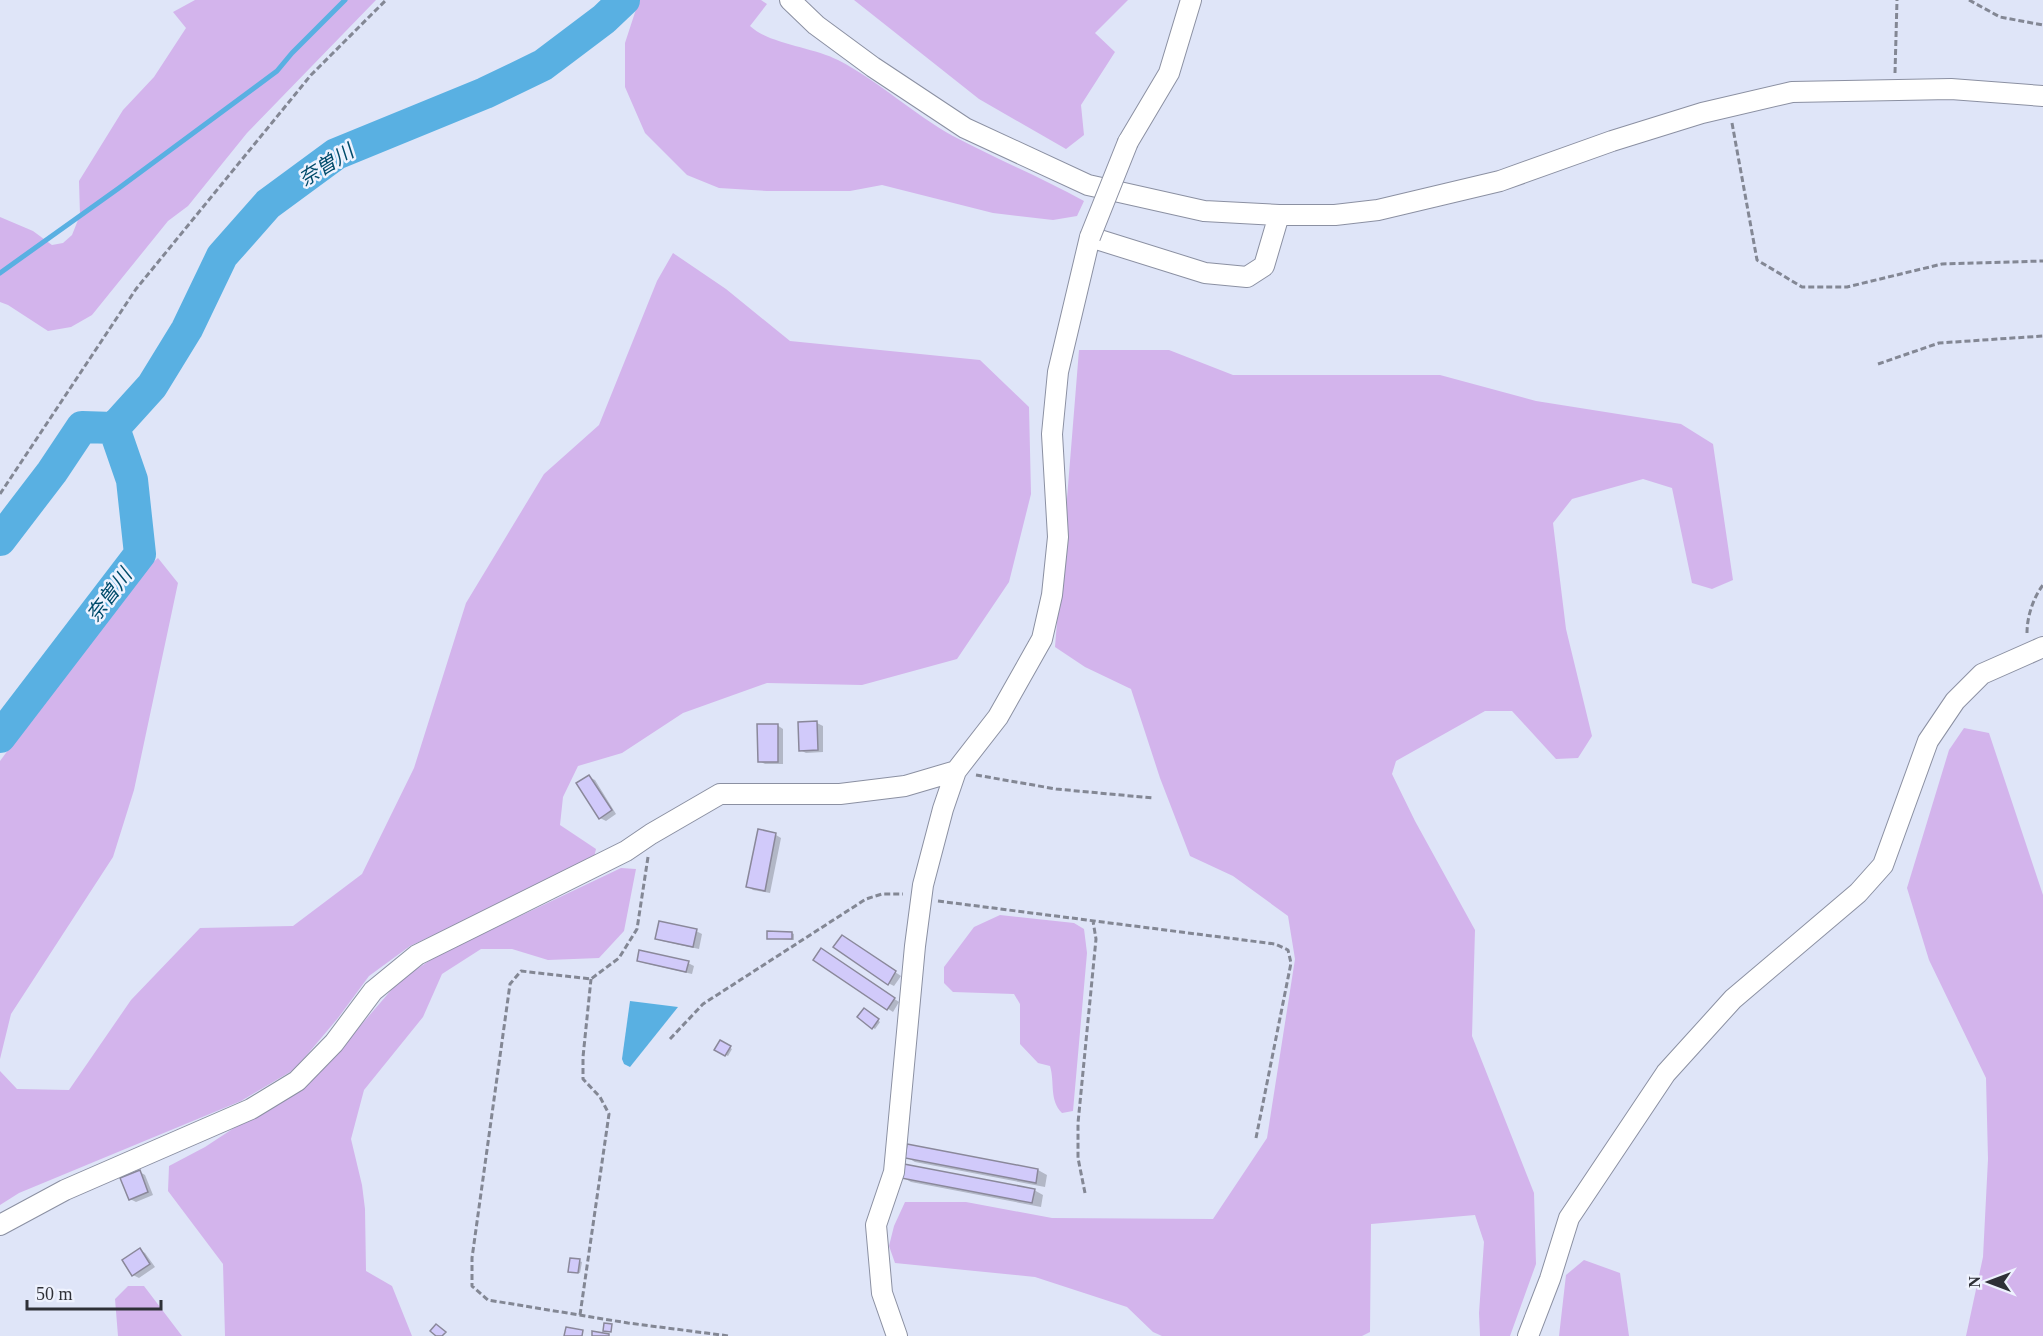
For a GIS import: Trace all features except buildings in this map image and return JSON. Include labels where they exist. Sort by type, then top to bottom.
[{"type":"street","points":[[790,0],[816,25],[873,67],[965,128],[1088,185],[1204,211],[1335,215],[1378,210],[1500,181],[1612,141],[1702,113],[1792,92],[1951,89],[2043,96]]},
{"type":"street","points":[[897,1336],[882,1293],[876,1225],[894,1172],[922,894],[943,809],[956,771],[998,717],[1042,639],[1052,594],[1058,537],[1052,434],[1058,372],[1090,237],[1128,142],[1169,73],[1191,0]]},
{"type":"street","points":[[1090,237],[1205,273],[1247,277],[1264,266],[1279,215]]},
{"type":"street","points":[[1528,1336],[1550,1279],[1569,1218],[1666,1073],[1733,999],[1858,893],[1883,864],[1928,741],[1955,701],[1982,674],[2035,650]]},
{"type":"street","points":[[0,1226],[65,1190],[251,1109],[297,1081],[334,1043],[373,991],[417,955],[626,851],[720,794],[840,794],[905,786],[956,771]]},
{"type":"path","points":[[0,494],[136,289],[311,75],[386,0]]},
{"type":"path","points":[[1895,89],[1898,0]]},
{"type":"path","points":[[1969,0],[2000,17],[2043,25]]},
{"type":"path","points":[[1729,107],[1757,260],[1802,287],[1847,287],[1942,264],[2043,261]]},
{"type":"path","points":[[1878,364],[1939,343],[2043,336]]},
{"type":"path","points":[[2035,650],[2027,624],[2037,594],[2043,585]]},
{"type":"path","points":[[956,771],[1056,789],[1153,798]]},
{"type":"path","points":[[651,834],[637,929],[619,958],[591,979],[521,971],[510,984],[472,1258],[472,1286],[488,1300],[729,1336]]},
{"type":"path","points":[[670,1039],[703,1004],[866,899],[882,894],[922,894],[935,901],[1275,944],[1288,950],[1291,963],[1256,1137]]},
{"type":"path","points":[[1084,1193],[1078,1158],[1078,1123],[1096,939],[1093,920]]},
{"type":"path","points":[[580,1315],[609,1114],[600,1096],[583,1079],[591,979]]},
{"type":"shaded area","points":[[195,0],[376,0],[247,133],[188,206],[168,221],[92,315],[71,327],[48,331],[0,302],[0,217],[33,231],[52,245],[63,243],[72,235],[80,215],[79,181],[123,110],[154,77],[186,28],[173,12]]},
{"type":"shaded area","points":[[639,0],[761,0],[767,4],[750,26],[758,32],[838,60],[953,136],[1084,201],[1077,216],[1053,220],[993,213],[882,185],[850,191],[767,191],[719,188],[687,175],[645,133],[625,87],[625,43]]},
{"type":"shaded area","points":[[854,0],[1128,0],[1095,33],[1115,52],[1081,105],[1084,135],[1066,149],[979,99]]},
{"type":"shaded area","points":[[673,253],[726,289],[790,341],[980,360],[1029,407],[1031,494],[1009,582],[957,659],[862,685],[767,683],[683,713],[622,753],[578,766],[563,797],[560,825],[596,849],[593,862],[410,946],[369,976],[338,1018],[295,1069],[241,1101],[19,1193],[0,1205],[0,1071],[17,1089],[69,1090],[131,1000],[200,928],[293,926],[362,874],[414,768],[466,603],[544,474],[599,425],[657,281]]},
{"type":"shaded area","points":[[1079,350],[1169,350],[1233,375],[1440,375],[1536,401],[1681,424],[1713,444],[1733,580],[1712,589],[1692,583],[1672,488],[1643,479],[1572,499],[1553,523],[1566,629],[1592,736],[1578,758],[1556,759],[1512,711],[1485,711],[1396,761],[1392,774],[1475,930],[1472,1036],[1534,1193],[1536,1264],[1510,1336],[1480,1336],[1479,1313],[1484,1242],[1475,1215],[1371,1224],[1370,1332],[1362,1336],[1162,1336],[1153,1332],[1127,1307],[1035,1277],[895,1263],[889,1246],[894,1226],[905,1202],[966,1202],[1052,1218],[1213,1219],[1267,1138],[1295,959],[1288,916],[1233,876],[1190,856],[1160,778],[1131,689],[1085,667],[1055,647]]},
{"type":"shaded area","points":[[158,558],[178,583],[134,790],[113,857],[11,1014],[0,1059],[0,761],[136,577]]},
{"type":"shaded area","points":[[1964,728],[1989,733],[2043,895],[2043,1336],[1966,1336],[1983,1257],[1988,1159],[1986,1078],[1929,960],[1907,888],[1949,750]]},
{"type":"shaded area","points":[[621,868],[636,869],[624,931],[599,958],[548,960],[512,949],[481,949],[442,974],[423,1017],[364,1090],[351,1139],[365,1209],[366,1271],[392,1286],[412,1336],[225,1336],[223,1264],[168,1191],[169,1166],[205,1147],[322,1070],[400,980],[438,955]]},
{"type":"shaded area","points":[[1000,915],[1074,923],[1084,929],[1087,953],[1073,1111],[1062,1113],[1058,1108],[1055,1103],[1050,1066],[1038,1063],[1020,1044],[1020,1004],[1014,994],[953,992],[944,983],[944,967],[974,927]]},
{"type":"shaded area","points":[[1584,1260],[1620,1273],[1629,1336],[1559,1336],[1566,1275]]},
{"type":"shaded area","points":[[128,1286],[144,1286],[182,1336],[118,1336],[115,1299]]},
{"type":"water","points":[[630,1001],[678,1007],[630,1067],[624,1064],[622,1059]]},
{"type":"waterway","points":[[0,273],[277,71],[345,0]]},
{"type":"waterway","name":"奈曽川","points":[[114,428],[152,386],[187,329],[222,256],[268,204],[336,154],[485,93],[543,65],[604,19],[624,0]]},
{"type":"waterway","name":"奈曽川","points":[[0,540],[52,472],[82,427],[114,428]]},
{"type":"waterway","name":"奈曽川","points":[[0,737],[140,554],[132,480],[114,428]]}]
